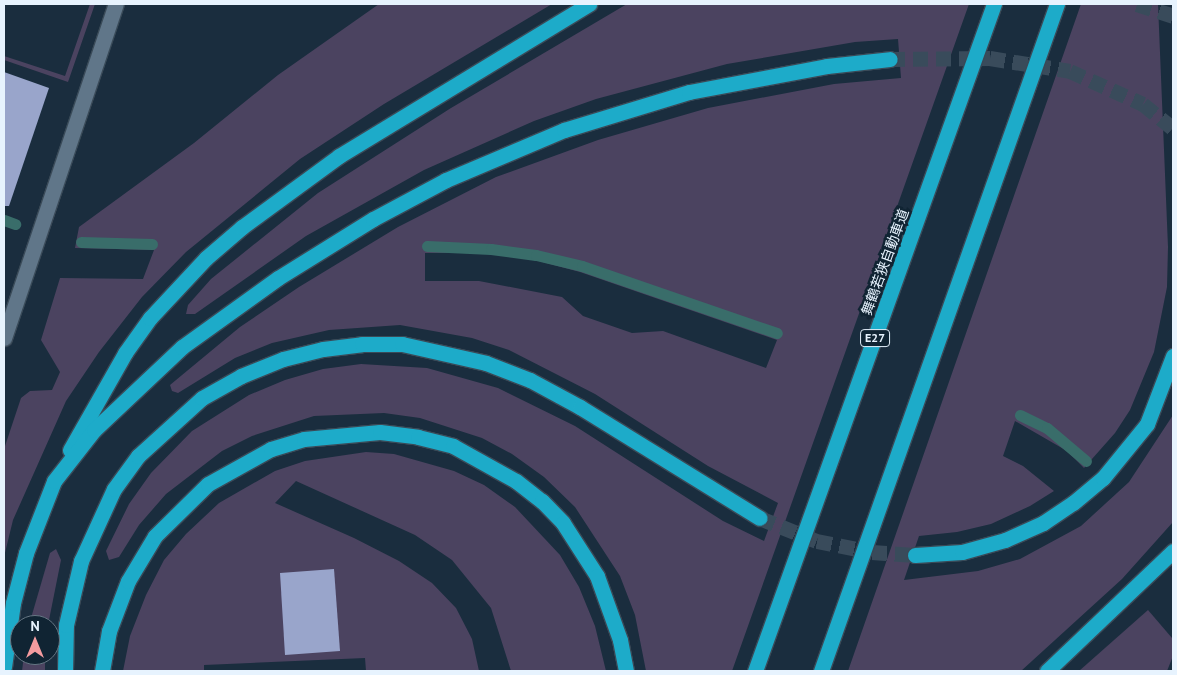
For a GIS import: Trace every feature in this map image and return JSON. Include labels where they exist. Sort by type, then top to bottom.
[{"type":"highway","points":[[4,667],[13,603],[26,553],[54,481],[125,353],[150,318],[206,258],[288,191],[339,156],[589,4]]},
{"type":"highway","name":"舞鶴若狭自動車道","points":[[756,671],[994,4]]},
{"type":"highway","points":[[821,671],[1057,4]]},
{"type":"highway","points":[[54,481],[94,430],[182,347],[224,315],[325,247],[446,180],[564,130],[689,92],[818,67],[890,59]]},
{"type":"highway","points":[[65,671],[66,625],[81,561],[114,489],[138,456],[202,398],[241,376],[275,362],[323,349],[362,344],[402,344],[486,363],[530,380],[580,408],[760,518]]},
{"type":"highway","points":[[915,555],[962,552],[1005,540],[1043,523],[1073,503],[1104,478],[1147,424],[1173,356]]},
{"type":"highway","points":[[102,671],[109,631],[128,581],[155,536],[208,484],[271,449],[304,439],[380,432],[418,437],[453,446],[516,481],[542,501],[562,522],[597,576],[620,640],[626,671]]},
{"type":"highway","points":[[1048,671],[1173,551]]},
{"type":"street","points":[[4,338],[116,4]]},
{"type":"shaded area","points":[[90,4],[95,4],[68,82],[4,60],[4,56],[65,76]]},
{"type":"shaded area","points":[[379,4],[552,4],[384,104],[300,159],[186,252],[142,297],[99,352],[66,401],[13,520],[4,557],[4,449],[21,398],[30,391],[52,390],[60,372],[41,340],[60,278],[143,279],[154,250],[75,248],[79,227],[194,143],[278,75]]},
{"type":"shaded area","points":[[627,4],[969,4],[732,671],[646,671],[635,615],[620,576],[575,507],[544,477],[512,454],[482,438],[420,418],[384,413],[314,416],[252,436],[222,451],[166,494],[139,525],[119,557],[109,560],[106,551],[129,504],[151,473],[192,431],[249,395],[285,380],[323,369],[361,364],[427,368],[498,388],[575,426],[723,521],[764,541],[778,503],[708,466],[595,394],[509,350],[472,338],[400,325],[329,330],[272,343],[235,358],[178,393],[172,391],[170,385],[240,327],[299,287],[398,227],[496,177],[598,140],[708,108],[834,84],[901,78],[898,39],[855,42],[727,64],[596,99],[534,121],[424,170],[306,236],[195,314],[186,314],[188,305],[211,279],[318,193],[451,108]],"holes":[[[425,253],[490,253],[535,260],[580,272],[777,340],[766,368],[663,331],[632,333],[583,316],[562,297],[479,281],[425,281]]]},
{"type":"shaded area","points":[[1081,4],[1158,4],[1168,247],[1167,287],[1154,352],[1130,410],[1115,433],[1084,468],[1067,451],[1015,421],[1003,456],[1023,466],[1054,491],[1030,506],[991,524],[957,532],[919,536],[904,580],[978,571],[1020,559],[1081,526],[1129,482],[1173,415],[1173,522],[1122,579],[1021,671],[848,671]]},
{"type":"shaded area","points":[[366,452],[394,454],[454,471],[484,485],[515,507],[560,555],[579,587],[595,626],[606,671],[511,671],[491,608],[452,560],[415,535],[296,481],[275,503],[354,538],[399,561],[432,583],[456,608],[472,639],[479,671],[366,671],[365,658],[204,665],[204,671],[123,671],[130,636],[146,595],[164,560],[186,534],[219,503],[275,471],[305,461]]},
{"type":"shaded area","points":[[56,549],[61,560],[50,615],[32,615],[50,553]]},
{"type":"shaded area","points":[[1148,610],[1172,638],[1173,656],[1167,671],[1079,671]]},
{"type":"shaded area","points":[[23,665],[45,665],[45,671],[22,671]]},
{"type":"building","points":[[4,72],[49,88],[9,206],[4,206]]},
{"type":"building","points":[[334,569],[340,651],[285,655],[280,573]]},
{"type":"waterway","points":[[4,220],[15,224]]},
{"type":"waterway","points":[[81,242],[152,244]]},
{"type":"waterway","points":[[427,246],[491,249],[536,255],[582,266],[777,333]]},
{"type":"waterway","points":[[1020,415],[1047,428],[1086,461]]},
{"type":"tunnel","points":[[1137,4],[1173,16]]},
{"type":"tunnel","points":[[890,59],[990,58],[1070,71],[1143,104],[1173,128]]},
{"type":"tunnel","points":[[760,518],[817,541],[872,552],[915,555]]}]
